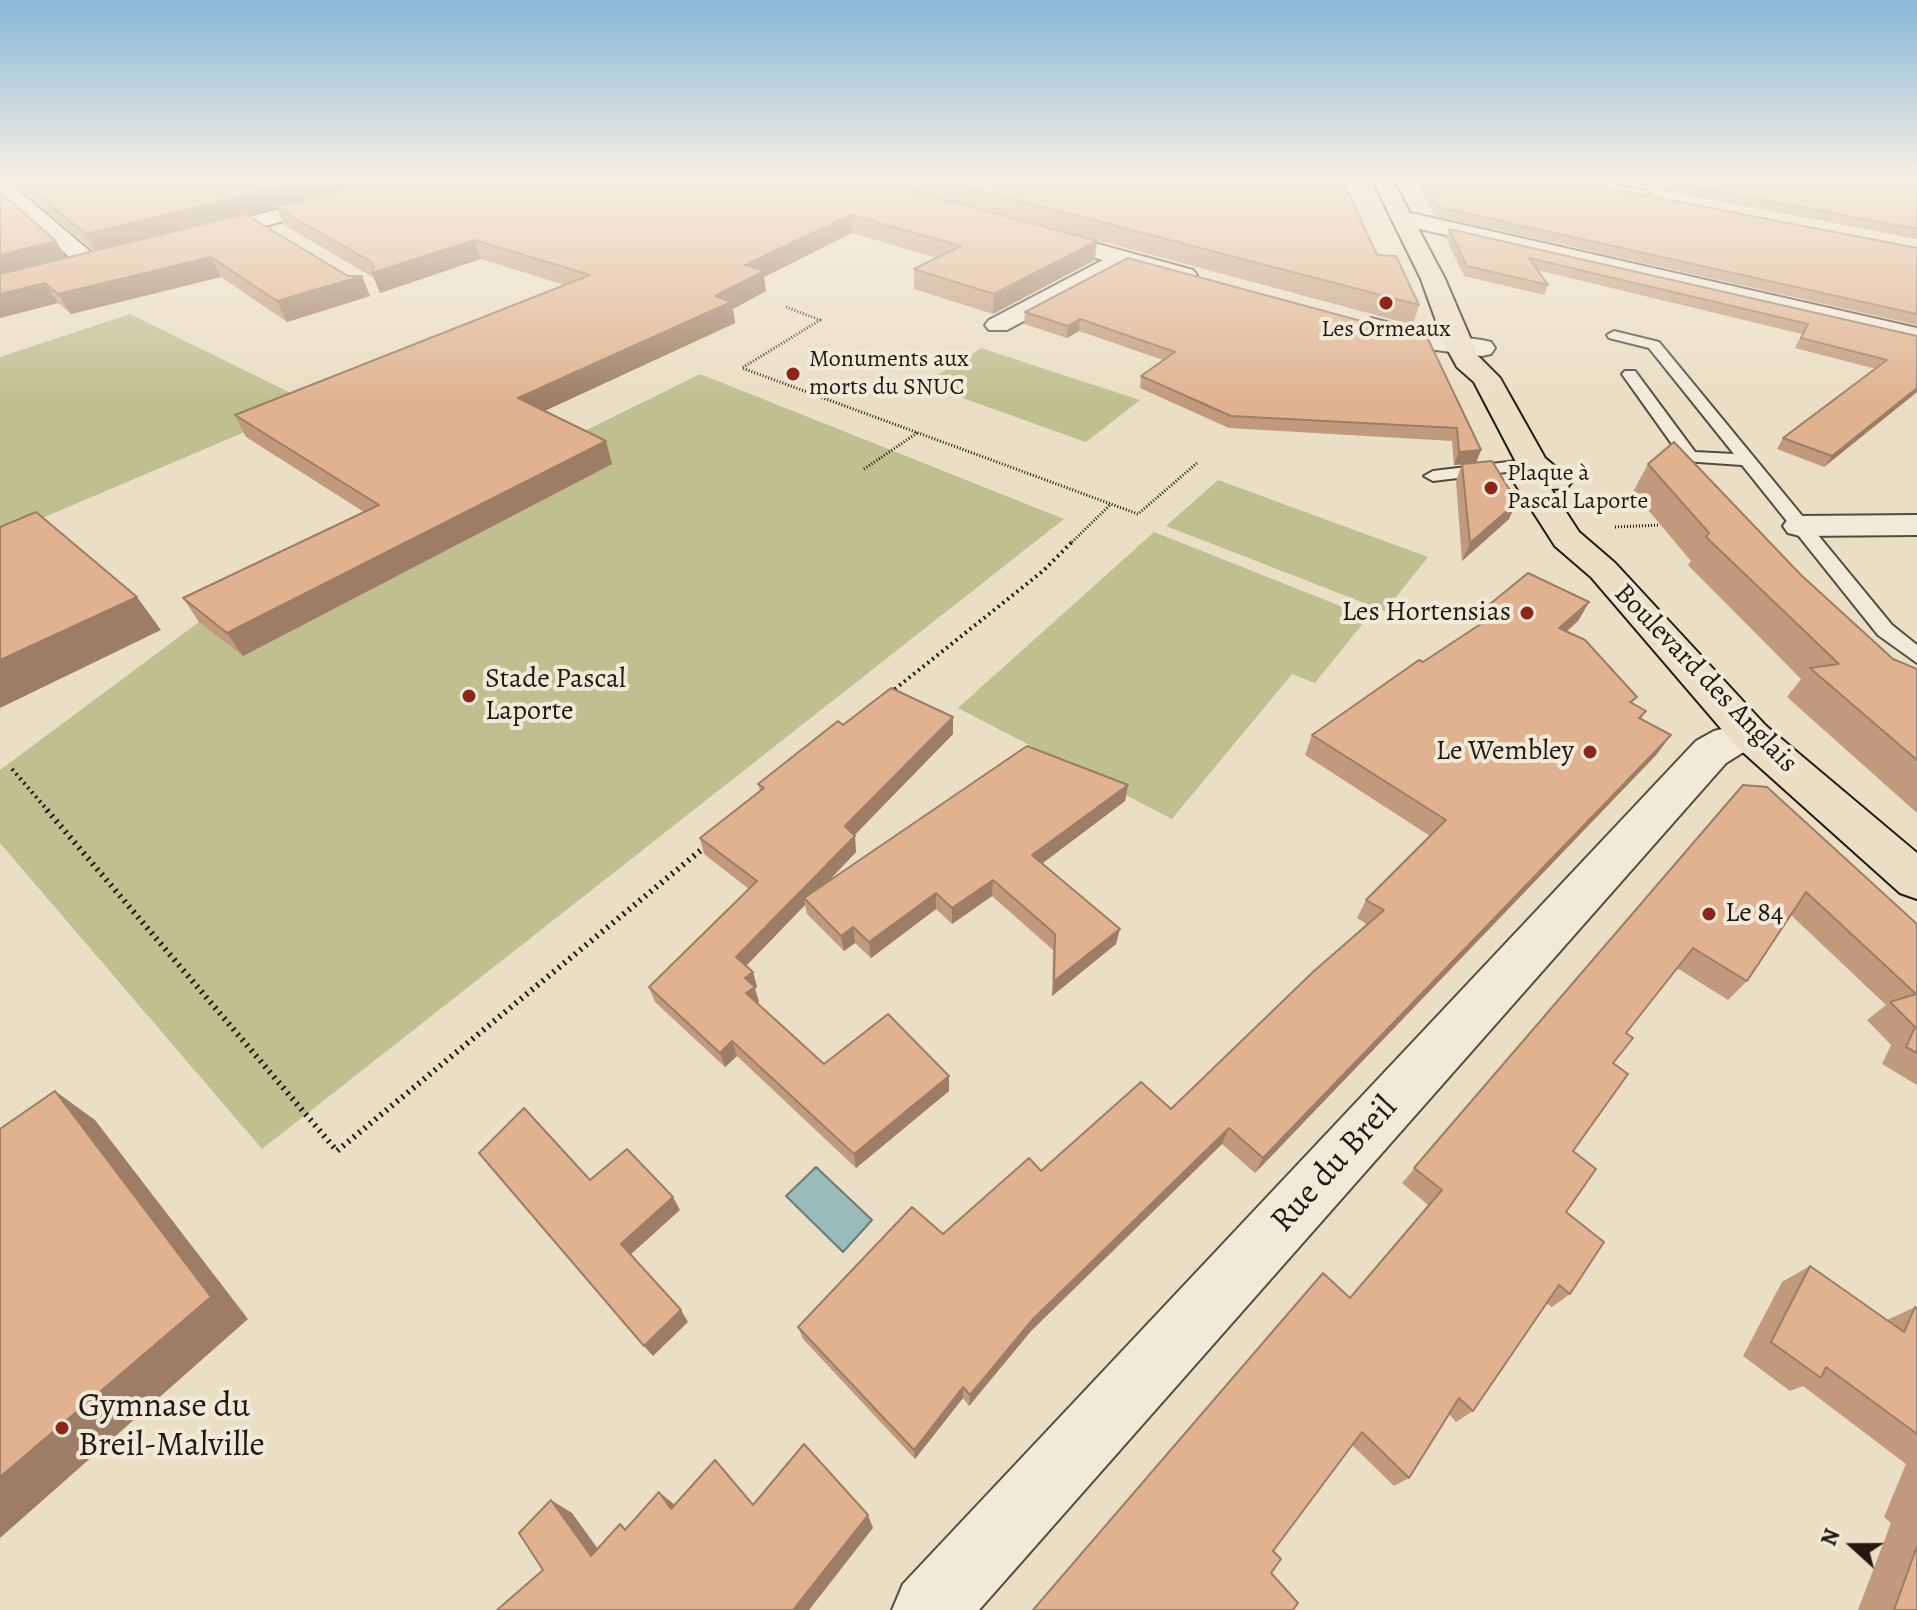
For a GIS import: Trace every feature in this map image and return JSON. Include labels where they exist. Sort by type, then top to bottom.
[{"type":"main road","name":"Boulevard des Anglais","points":[[1420,254],[1469,346],[1467,361],[1486,378],[1533,464],[1530,482],[1563,533],[1603,570],[1751,736],[1917,880]]},
{"type":"street","points":[[61,272],[98,262],[88,254]]},
{"type":"street","points":[[1109,254],[1200,280]]},
{"type":"street","points":[[1560,254],[1917,336]]},
{"type":"street","points":[[998,325],[1123,258]]},
{"type":"street","points":[[1349,320],[1428,341],[1469,346]]},
{"type":"street","points":[[1800,526],[1917,525]]},
{"type":"street","name":"Rue du Breil","points":[[929,1610],[1711,752],[1729,741],[1751,736]]},
{"type":"lane","points":[[1614,335],[1637,338],[1654,345],[1744,460],[1885,630],[1917,656]]},
{"type":"lane","points":[[1630,374],[1690,457],[1744,460]]},
{"type":"lane","points":[[1433,476],[1533,464]]},
{"type":"path","points":[[786,307],[820,320],[742,368],[1138,514],[1197,463]]},
{"type":"path","points":[[864,469],[918,433]]},
{"type":"path","points":[[880,700],[1043,571],[1111,504]]},
{"type":"path","points":[[12,769],[337,1151],[710,842]]},
{"type":"green space","points":[[130,314],[303,399],[301,408],[0,536],[0,357]]},
{"type":"green space","points":[[981,348],[1140,400],[1086,442],[923,384]]},
{"type":"green space","name":"Stade Pascal Laporte","points":[[700,374],[1064,519],[262,1149],[0,843],[0,770],[199,622]]},
{"type":"green space","points":[[1218,480],[1428,557],[1385,611],[1166,526]]},
{"type":"green space","points":[[1154,532],[1368,617],[1315,683],[1292,674],[1172,819],[958,708]]},
{"type":"water","points":[[816,1167],[872,1220],[843,1252],[786,1196]]},
{"type":"building","points":[[81,254],[312,254],[348,276],[362,276],[277,301],[211,257],[58,294],[45,283],[0,294],[0,274]]},
{"type":"building","points":[[358,254],[430,254],[372,273],[374,267]]},
{"type":"building","points":[[521,254],[768,254],[745,265],[764,271],[715,296],[731,302],[518,398],[606,441],[227,633],[183,598],[379,505],[235,415],[590,275]]},
{"type":"building","points":[[944,254],[1071,254],[994,294],[914,269]]},
{"type":"building","points":[[1224,254],[1396,256],[1419,305]]},
{"type":"building","points":[[1461,254],[1559,254],[1917,336],[1917,388],[1832,456],[1783,438],[1887,360],[1801,338],[1808,324],[1529,258],[1548,285],[1467,266]]},
{"type":"building","points":[[1649,254],[1917,254],[1917,314]]},
{"type":"building","points":[[1128,258],[1428,339],[1481,450],[1459,452],[1457,428],[1231,416],[1141,376],[1175,352],[1080,319],[1068,326],[1025,312]]},
{"type":"building","points":[[1674,442],[1801,575],[1893,659],[1917,669],[1917,760],[1810,668],[1839,664],[1706,537],[1709,533],[1648,464]]},
{"type":"building","points":[[1492,461],[1517,502],[1470,543],[1462,464]]},
{"type":"building","points":[[36,512],[137,597],[0,660],[0,527]]},
{"type":"building","points":[[1528,573],[1589,602],[1559,628],[1585,640],[1637,697],[1630,702],[1646,711],[1639,718],[1671,735],[1263,1158],[1229,1128],[1033,1319],[970,1395],[963,1387],[914,1450],[798,1327],[912,1207],[943,1234],[1029,1158],[1041,1171],[1141,1082],[1171,1109],[1314,971],[1384,910],[1366,900],[1446,820],[1312,735],[1419,660],[1423,662],[1502,610],[1490,604]]},
{"type":"building","points":[[891,688],[953,717],[845,826],[855,836],[736,957],[753,972],[745,978],[755,987],[746,993],[824,1064],[888,1014],[949,1076],[854,1154],[732,1041],[720,1053],[649,987],[757,881],[700,838],[764,788],[758,784],[838,721],[843,725]]},
{"type":"building","points":[[1027,746],[1128,785],[1032,855],[1120,929],[1054,981],[1055,934],[993,880],[952,908],[936,893],[869,942],[853,927],[841,936],[804,898]]},
{"type":"building","points":[[1743,785],[1767,787],[1917,924],[1917,1053],[1906,1047],[1915,1027],[1890,1002],[1916,994],[1806,892],[1747,981],[1693,948],[1626,1033],[1633,1038],[1613,1063],[1628,1074],[1573,1151],[1596,1169],[1566,1212],[1604,1242],[1570,1294],[1559,1285],[1473,1411],[1459,1398],[1409,1478],[1362,1432],[1273,1551],[1281,1559],[1271,1573],[1298,1603],[1293,1610],[1033,1610],[1323,1273],[1350,1298],[1442,1190],[1414,1168]]},
{"type":"building","name":"Gymnase du Breil-Malville","points":[[55,1091],[211,1297],[0,1477],[0,1129]]},
{"type":"building","points":[[524,1108],[590,1180],[627,1149],[673,1197],[621,1244],[681,1310],[644,1346],[479,1153]]},
{"type":"building","points":[[1810,1266],[1904,1332],[1917,1308],[1917,1434],[1826,1367],[1821,1378],[1771,1342]]},
{"type":"building","points":[[804,1444],[868,1515],[793,1610],[497,1610],[543,1570],[519,1533],[551,1500],[591,1556],[620,1524],[625,1530],[659,1492],[671,1509],[715,1460],[753,1505]]},
{"type":"building","points":[[1917,1546],[1917,1610],[1894,1610]]},
{"type":"place","name":"Les Ormeaux","points":[[1386,303]]},
{"type":"place","name":"Monuments aux morts du SNUC","points":[[793,374]]},
{"type":"place","name":"Plaque à Pascal Laporte","points":[[1491,488]]},
{"type":"place","name":"Les Hortensias","points":[[1527,613]]},
{"type":"place","name":"Stade Pascal Laporte","points":[[469,696]]},
{"type":"place","name":"Le Wembley","points":[[1590,752]]},
{"type":"place","name":"Le 84","points":[[1709,914]]},
{"type":"place","name":"Gymnase du Breil-Malville","points":[[62,1428]]}]
